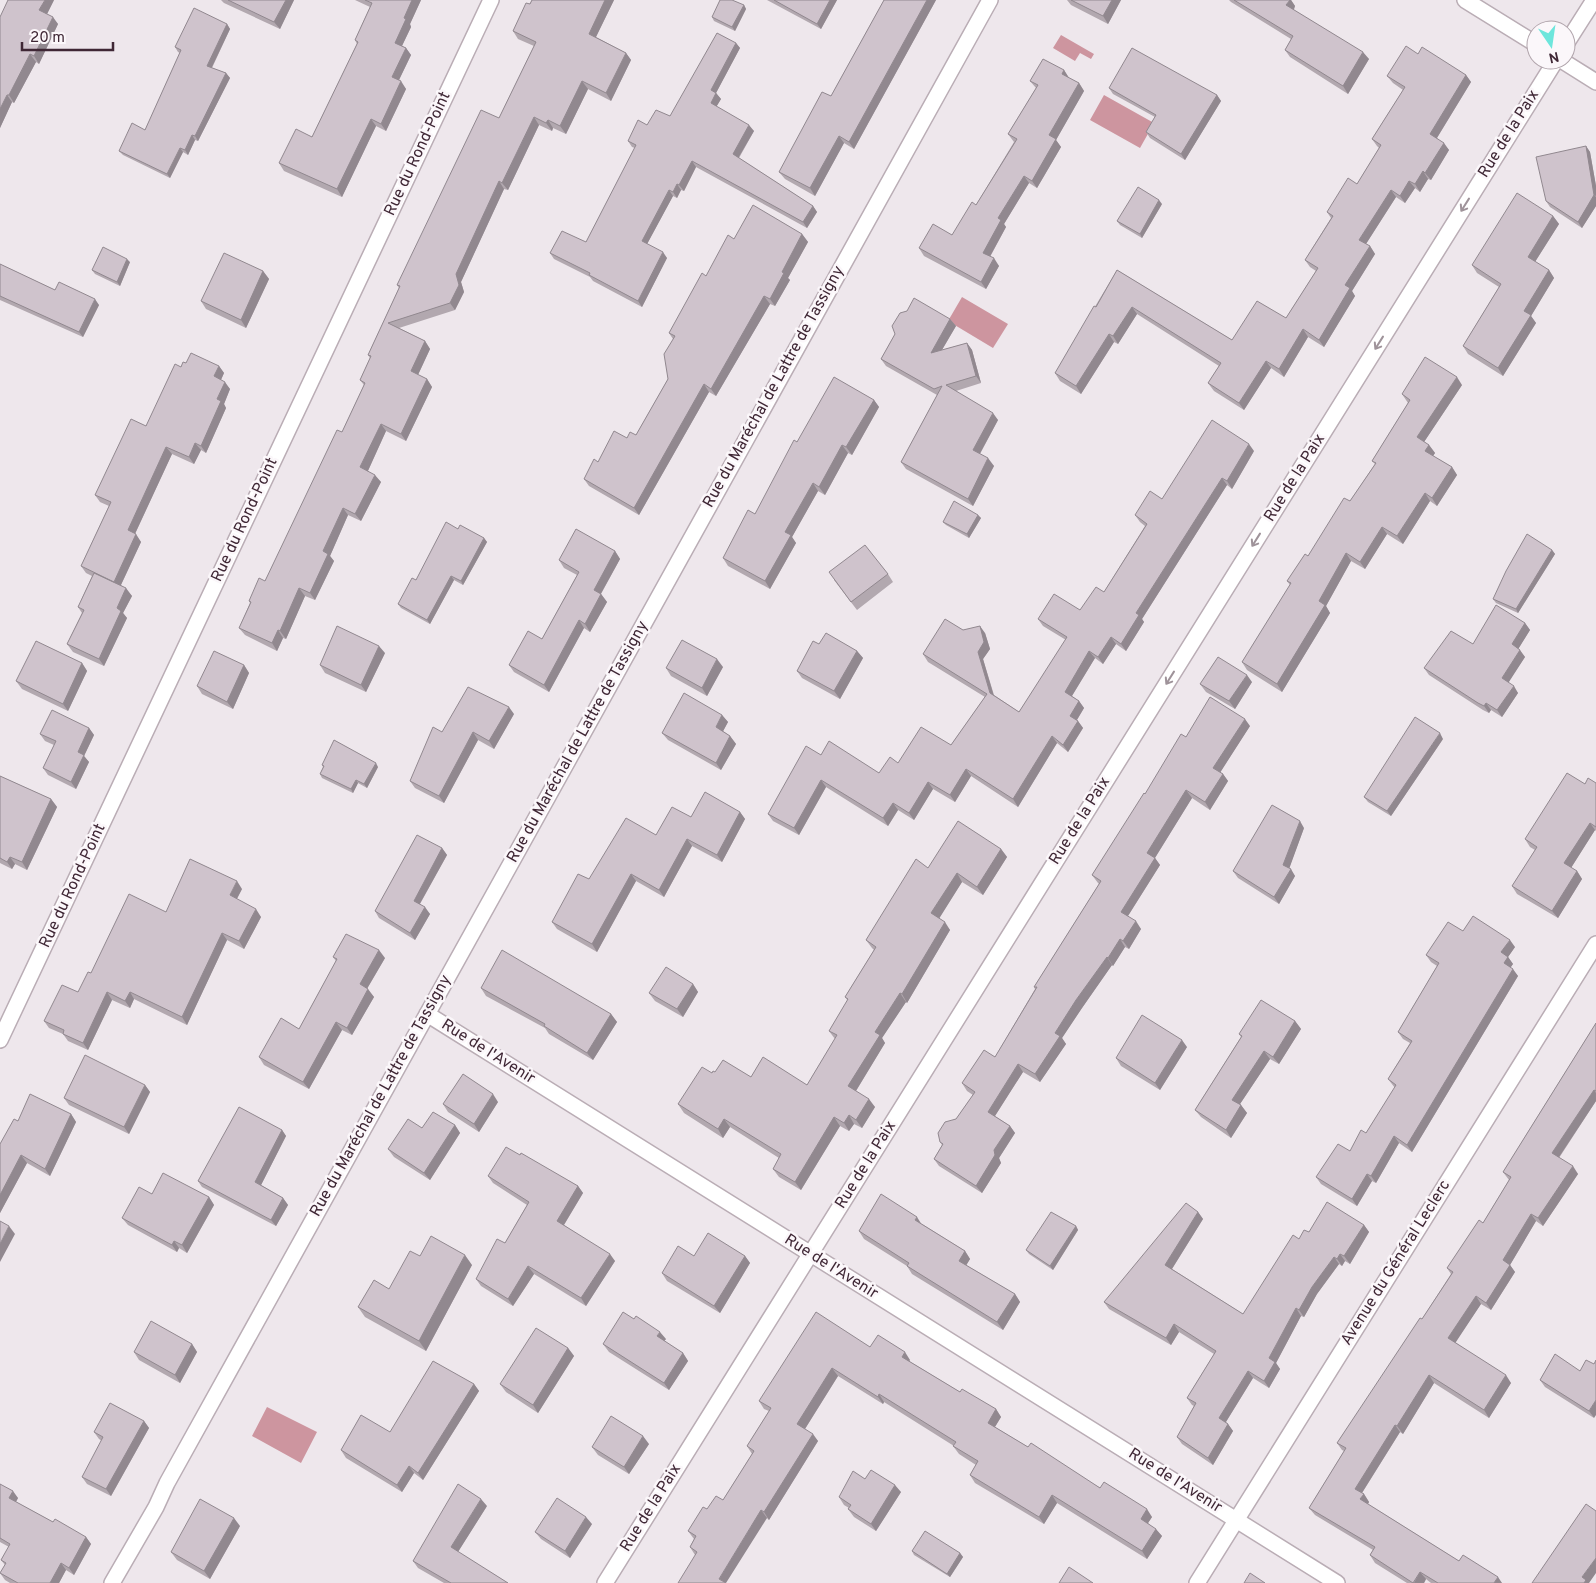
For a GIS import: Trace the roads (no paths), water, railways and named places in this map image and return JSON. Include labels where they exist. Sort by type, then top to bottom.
[{"type":"street","name":"Rue du Rond-Point","points":[[0,1040],[491,0]]},
{"type":"street","name":"Rue du Maréchal de Lattre de Tassigny","points":[[112,1583],[156,1507],[167,1483],[990,0]]},
{"type":"street","points":[[1465,0],[1526,38]]},
{"type":"street","points":[[1576,28],[1594,0]]},
{"type":"street","points":[[1576,69],[1596,82]]},
{"type":"street","name":"Rue de la Paix","points":[[604,1583],[1550,70]]},
{"type":"street","name":"Avenue du Général Leclerc","points":[[1197,1583],[1596,944]]},
{"type":"street","name":"Rue de l'Avenir","points":[[427,1014],[1337,1583]]}]
